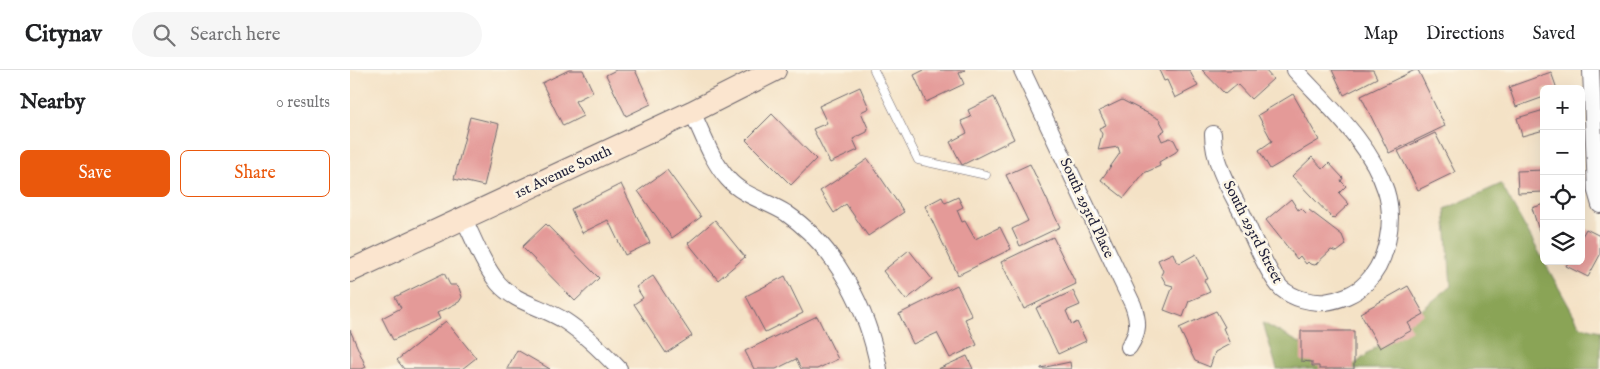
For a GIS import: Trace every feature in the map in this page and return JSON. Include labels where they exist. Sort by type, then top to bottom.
[{"type":"street","name":"1st Avenue South","points":[[350,271],[692,112],[775,70]]},
{"type":"street","name":"South 293rd Place","points":[[1022,70],[1136,314],[1136,336],[1129,347]]},
{"type":"street","name":"South 293rd Street","points":[[1213,134],[1215,153],[1230,190],[1281,288],[1296,297],[1320,302],[1340,298],[1366,284],[1385,250],[1390,221],[1386,191],[1370,158],[1353,134],[1295,70]]},
{"type":"street","points":[[1591,70],[1596,191],[1600,205]]},
{"type":"street","points":[[692,112],[716,162],[729,180],[744,191],[776,207],[803,226],[834,262],[857,300],[867,322],[878,369]]},
{"type":"street","points":[[464,219],[482,258],[498,283],[511,294],[557,316],[578,330],[619,369]]},
{"type":"lane","points":[[874,70],[918,160],[986,175]]},
{"type":"green space","points":[[1501,184],[1540,254],[1540,265],[1546,265],[1580,326],[1600,331],[1600,369],[1349,369],[1451,286],[1445,209]]},
{"type":"green space","points":[[1263,323],[1348,369],[1277,369]]},
{"type":"building","points":[[569,70],[583,70],[593,92],[575,101],[583,116],[563,126],[542,83]]},
{"type":"building","points":[[616,70],[635,70],[651,104],[626,116],[606,75]]},
{"type":"building","points":[[924,70],[965,70],[959,73],[964,84],[926,102],[914,75]]},
{"type":"building","points":[[1159,70],[1189,70],[1198,86],[1175,98],[1167,80],[1164,81]]},
{"type":"building","points":[[1202,70],[1265,70],[1273,79],[1251,99],[1237,84],[1225,94]]},
{"type":"building","points":[[1332,70],[1373,70],[1377,78],[1344,95]]},
{"type":"building","points":[[1418,70],[1445,126],[1389,153],[1361,96]]},
{"type":"building","points":[[1551,72],[1556,85],[1540,85],[1540,98],[1516,107],[1509,87]]},
{"type":"building","points":[[860,87],[869,108],[861,112],[868,128],[867,132],[853,139],[858,150],[830,163],[813,129],[827,123],[819,106]]},
{"type":"building","points":[[1293,94],[1319,140],[1270,169],[1259,150],[1272,141],[1258,115]]},
{"type":"building","points":[[994,97],[1014,139],[962,165],[950,142],[967,133],[961,121],[971,117],[968,110]]},
{"type":"building","points":[[1122,100],[1159,119],[1165,130],[1159,134],[1162,141],[1170,138],[1174,140],[1178,148],[1176,152],[1159,162],[1160,166],[1144,173],[1124,198],[1101,180],[1120,153],[1118,147],[1098,150],[1102,134],[1099,128],[1106,125],[1099,111]]},
{"type":"building","points":[[1540,111],[1540,131],[1522,136],[1517,118]]},
{"type":"building","points":[[772,114],[816,159],[791,185],[746,140]]},
{"type":"building","points":[[470,117],[499,124],[484,186],[454,179]]},
{"type":"building","points":[[1435,133],[1455,172],[1418,190],[1398,151]]},
{"type":"building","points":[[1312,157],[1323,169],[1329,163],[1343,178],[1341,181],[1346,186],[1339,193],[1349,204],[1333,219],[1292,176]]},
{"type":"building","points":[[868,159],[904,212],[868,236],[846,204],[834,213],[820,191]]},
{"type":"building","points":[[1030,164],[1060,227],[1020,246],[1012,229],[1028,221],[1006,175]]},
{"type":"building","points":[[667,170],[701,217],[672,238],[638,191]]},
{"type":"building","points":[[1540,170],[1540,192],[1518,193],[1517,171]]},
{"type":"building","points":[[621,184],[650,243],[625,255],[608,220],[582,233],[571,209]]},
{"type":"building","points":[[942,197],[945,203],[958,197],[963,207],[957,210],[962,222],[965,221],[975,239],[1000,227],[1011,249],[958,275],[925,206]]},
{"type":"building","points":[[1291,199],[1298,210],[1301,208],[1306,213],[1309,210],[1342,235],[1346,245],[1337,252],[1331,250],[1315,265],[1308,262],[1306,264],[1300,256],[1297,259],[1266,220]]},
{"type":"building","points":[[1540,205],[1539,231],[1532,208]]},
{"type":"building","points":[[715,220],[745,257],[718,280],[688,243]]},
{"type":"building","points":[[546,224],[599,278],[575,301],[522,247]]},
{"type":"building","points":[[1586,229],[1600,236],[1600,255],[1588,277],[1566,266],[1585,265]]},
{"type":"building","points":[[1053,237],[1076,284],[1024,309],[1001,262]]},
{"type":"building","points":[[909,250],[932,279],[906,300],[883,271]]},
{"type":"building","points":[[1173,253],[1176,261],[1180,263],[1196,254],[1208,279],[1204,280],[1210,292],[1189,301],[1183,317],[1164,310],[1173,286],[1166,284],[1161,275],[1163,271],[1158,260]]},
{"type":"building","points":[[444,273],[450,285],[456,285],[459,288],[462,297],[459,302],[437,313],[440,319],[393,340],[382,318],[401,308],[395,297]]},
{"type":"building","points":[[653,276],[692,336],[666,353],[634,304],[643,298],[636,287]]},
{"type":"building","points":[[785,276],[803,313],[765,332],[746,296]]},
{"type":"building","points":[[957,285],[972,316],[965,319],[977,345],[950,358],[937,333],[913,344],[899,314]]},
{"type":"building","points":[[1408,286],[1424,314],[1408,323],[1412,330],[1380,348],[1360,313]]},
{"type":"building","points":[[1073,291],[1080,305],[1066,311],[1072,325],[1077,322],[1086,341],[1058,354],[1036,308]]},
{"type":"building","points":[[1216,311],[1225,327],[1223,328],[1230,344],[1215,352],[1210,367],[1195,361],[1179,328]]},
{"type":"building","points":[[817,316],[838,359],[817,369],[801,369],[796,359],[776,369],[754,369],[745,351]]},
{"type":"building","points":[[446,321],[476,358],[462,369],[404,369],[397,360]]},
{"type":"building","points":[[350,330],[366,367],[362,369],[350,369]]},
{"type":"building","points":[[1301,331],[1354,331],[1354,369],[1319,369],[1319,366],[1312,366],[1312,362],[1301,361]]},
{"type":"building","points":[[517,350],[550,369],[507,369]]},
{"type":"building","points":[[967,356],[973,369],[938,369]]},
{"type":"building","points":[[1070,362],[1071,369],[1041,369],[1041,368]]}]
